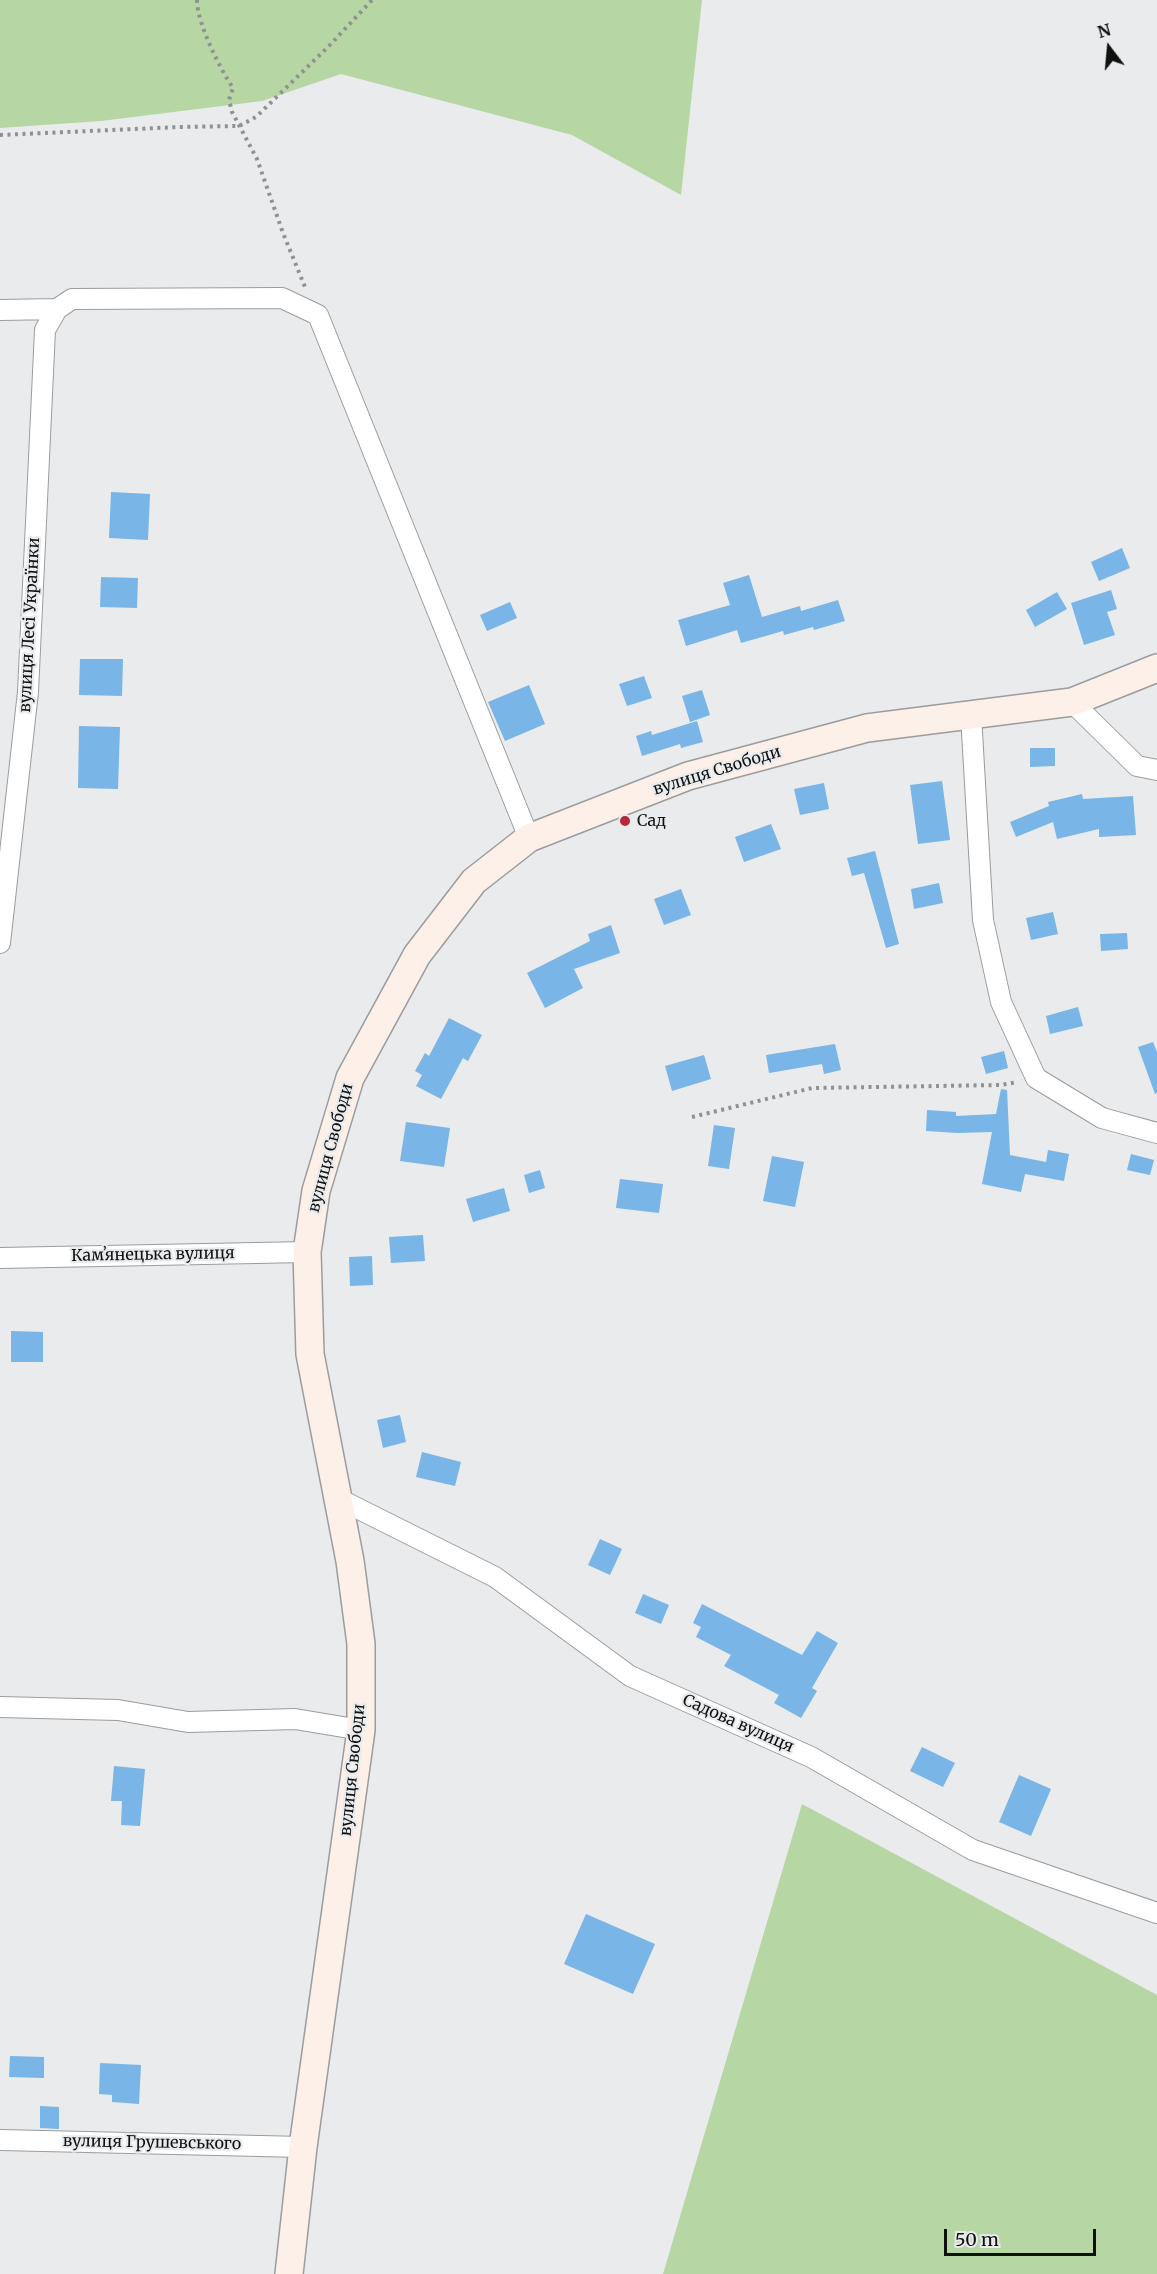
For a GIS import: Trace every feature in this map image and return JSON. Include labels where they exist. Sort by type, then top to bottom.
[{"type":"street","points":[[0,310],[57,309],[72,299],[282,298],[318,315],[529,838]]},
{"type":"street","name":"вулиця Лесі Українки","points":[[0,943],[28,692],[45,330],[57,309]]},
{"type":"street","name":"вулиця Свободи","points":[[290,2274],[303,2147],[361,1730],[361,1644],[350,1560],[310,1354],[307,1252],[316,1191],[350,1078],[417,955],[474,881],[529,838],[688,776],[867,728],[1072,702],[1157,668]]},
{"type":"street","points":[[1072,702],[1137,766],[1157,770]]},
{"type":"street","points":[[971,715],[982,920],[1001,1002],[1036,1078],[1101,1118],[1157,1133]]},
{"type":"street","name":"Камʼянецька вулиця","points":[[0,1258],[307,1252]]},
{"type":"street","name":"Садова вулиця","points":[[337,1498],[495,1577],[630,1676],[811,1756],[973,1850],[1157,1913]]},
{"type":"street","points":[[0,1707],[118,1710],[188,1722],[295,1719],[361,1730]]},
{"type":"street","name":"вулиця Грушевського","points":[[0,2139],[303,2147]]},
{"type":"path","points":[[197,0],[197,8],[204,28],[218,62],[233,88],[229,100],[239,126],[258,159],[297,271],[318,315]]},
{"type":"path","points":[[0,135],[239,126],[256,117],[372,0]]},
{"type":"path","points":[[692,1117],[812,1089],[1000,1085],[1036,1078]]},
{"type":"green space","points":[[0,0],[702,0],[681,195],[572,135],[341,74],[262,101],[101,121],[0,128]]},
{"type":"green space","points":[[802,1804],[1157,1995],[1157,2274],[663,2274]]},
{"type":"building","points":[[111,492],[150,494],[148,540],[109,538]]},
{"type":"building","points":[[1122,548],[1130,568],[1099,581],[1091,562]]},
{"type":"building","points":[[749,575],[762,617],[800,606],[801,611],[838,600],[845,621],[814,630],[813,627],[784,635],[783,631],[741,643],[737,630],[686,646],[678,620],[730,605],[723,583]]},
{"type":"building","points":[[101,577],[138,578],[137,608],[100,607]]},
{"type":"building","points":[[1111,590],[1117,609],[1107,612],[1115,635],[1084,645],[1071,603]]},
{"type":"building","points":[[1057,592],[1067,609],[1035,627],[1026,610]]},
{"type":"building","points":[[510,602],[517,618],[487,631],[480,615]]},
{"type":"building","points":[[80,659],[123,659],[122,696],[79,695]]},
{"type":"building","points":[[644,676],[652,698],[627,706],[619,684]]},
{"type":"building","points":[[529,685],[545,724],[505,741],[488,702]]},
{"type":"building","points":[[702,690],[710,715],[690,722],[682,696]]},
{"type":"building","points":[[697,721],[703,742],[681,748],[680,744],[642,756],[636,736],[651,731],[652,735]]},
{"type":"building","points":[[79,726],[120,727],[118,789],[78,788]]},
{"type":"building","points":[[1030,748],[1055,748],[1055,766],[1030,767]]},
{"type":"building","points":[[942,781],[950,840],[918,844],[910,785]]},
{"type":"building","points":[[824,783],[829,809],[800,815],[794,789]]},
{"type":"building","points":[[1082,794],[1083,799],[1133,796],[1136,835],[1099,837],[1099,829],[1057,839],[1053,822],[1016,837],[1010,822],[1049,806],[1048,802]]},
{"type":"building","points":[[771,824],[781,849],[744,862],[735,837]]},
{"type":"building","points":[[875,851],[899,944],[886,948],[864,873],[852,876],[847,858]]},
{"type":"building","points":[[939,883],[943,903],[914,909],[911,889]]},
{"type":"building","points":[[681,889],[691,915],[664,925],[654,899]]},
{"type":"building","points":[[1053,912],[1058,934],[1031,940],[1026,918]]},
{"type":"building","points":[[611,925],[620,953],[574,969],[583,988],[545,1008],[527,973],[590,941],[588,934]]},
{"type":"building","points":[[1127,933],[1128,949],[1101,951],[1100,934]]},
{"type":"building","points":[[1078,1007],[1083,1026],[1050,1034],[1046,1016]]},
{"type":"building","points":[[449,1018],[482,1035],[468,1061],[463,1058],[441,1099],[416,1086],[422,1075],[415,1071],[425,1053],[429,1056]]},
{"type":"building","points":[[1153,1042],[1157,1052],[1157,1093],[1155,1094],[1138,1047]]},
{"type":"building","points":[[835,1044],[841,1070],[824,1074],[822,1064],[769,1073],[766,1055]]},
{"type":"building","points":[[1004,1051],[1008,1068],[986,1074],[981,1057]]},
{"type":"building","points":[[704,1055],[711,1079],[672,1091],[665,1066]]},
{"type":"building","points":[[1001,1089],[1007,1090],[1010,1155],[1046,1162],[1048,1150],[1069,1154],[1064,1181],[1025,1174],[1021,1192],[982,1184],[992,1132],[926,1131],[927,1110],[956,1112],[956,1116],[996,1114]]},
{"type":"building","points":[[406,1122],[450,1128],[444,1167],[400,1161]]},
{"type":"building","points":[[714,1125],[735,1128],[729,1169],[708,1166]]},
{"type":"building","points":[[1131,1154],[1154,1160],[1150,1175],[1127,1170]]},
{"type":"building","points":[[772,1156],[804,1162],[795,1207],[763,1201]]},
{"type":"building","points":[[540,1170],[545,1188],[529,1193],[524,1175]]},
{"type":"building","points":[[620,1179],[663,1184],[659,1213],[616,1208]]},
{"type":"building","points":[[504,1188],[510,1211],[473,1222],[466,1199]]},
{"type":"building","points":[[423,1235],[425,1261],[391,1263],[389,1237]]},
{"type":"building","points":[[372,1256],[373,1285],[350,1286],[349,1257]]},
{"type":"building","points":[[11,1331],[43,1332],[43,1362],[11,1362]]},
{"type":"building","points":[[400,1415],[406,1442],[383,1448],[377,1420]]},
{"type":"building","points":[[422,1452],[461,1462],[455,1486],[416,1477]]},
{"type":"building","points":[[600,1539],[622,1549],[610,1575],[588,1565]]},
{"type":"building","points":[[643,1594],[669,1605],[661,1624],[635,1613]]},
{"type":"building","points":[[702,1604],[802,1655],[817,1631],[838,1643],[812,1688],[817,1691],[801,1718],[774,1703],[779,1695],[724,1666],[731,1655],[696,1637],[701,1627],[693,1623]]},
{"type":"building","points":[[922,1747],[955,1763],[943,1787],[910,1771]]},
{"type":"building","points":[[114,1766],[145,1769],[140,1826],[121,1825],[122,1801],[111,1801]]},
{"type":"building","points":[[1019,1775],[1051,1789],[1031,1836],[999,1822]]},
{"type":"building","points":[[586,1914],[655,1944],[633,1994],[564,1964]]},
{"type":"building","points":[[10,2056],[44,2057],[44,2078],[9,2077]]},
{"type":"building","points":[[100,2063],[141,2065],[139,2104],[112,2102],[112,2095],[99,2094]]},
{"type":"building","points":[[40,2106],[59,2107],[59,2129],[40,2128]]},
{"type":"place","name":"Сад","points":[[625,821]]}]
